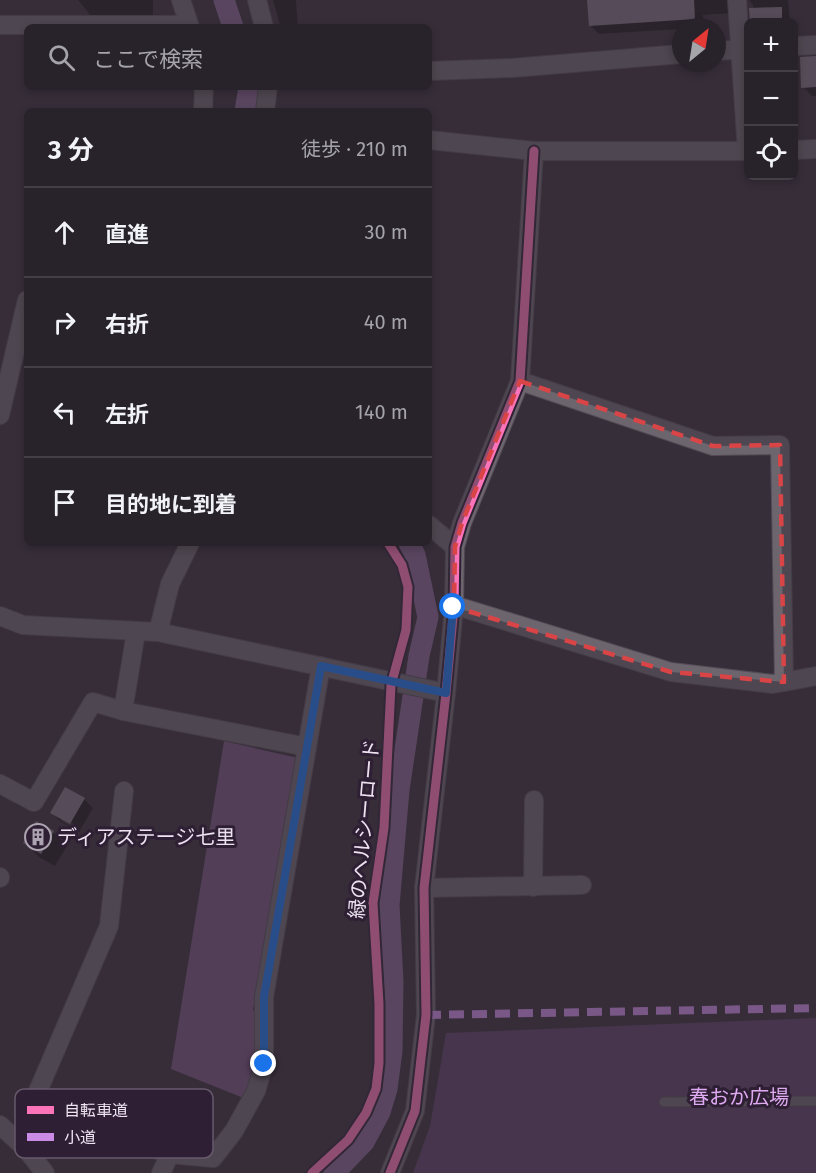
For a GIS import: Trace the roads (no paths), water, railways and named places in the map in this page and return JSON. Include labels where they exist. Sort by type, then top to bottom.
[{"type":"street","points":[[181,0],[188,24]]},
{"type":"street","points":[[257,0],[263,24]]},
{"type":"street","points":[[737,0],[744,43]]},
{"type":"street","points":[[0,25],[24,25]]},
{"type":"street","points":[[798,46],[816,45]]},
{"type":"street","points":[[726,50],[744,49]]},
{"type":"street","points":[[432,71],[512,68],[672,55]]},
{"type":"street","points":[[746,72],[747,126]]},
{"type":"street","points":[[203,108],[204,90]]},
{"type":"street","points":[[265,108],[268,90]]},
{"type":"street","points":[[432,140],[534,152],[744,151]]},
{"type":"street","points":[[798,150],[816,149]]},
{"type":"street","points":[[390,1173],[415,1111],[426,1015],[424,888],[440,692],[453,607],[455,547],[462,523],[520,381],[534,152]]},
{"type":"street","points":[[0,415],[24,313]]},
{"type":"street","points":[[520,381],[713,446],[780,445],[784,682]]},
{"type":"street","points":[[432,528],[455,547]]},
{"type":"street","points":[[158,632],[170,584],[189,546]]},
{"type":"street","points":[[453,607],[471,610],[671,672],[773,684],[816,676]]},
{"type":"street","points":[[0,616],[23,625],[158,632],[440,692]]},
{"type":"street","points":[[123,711],[136,632]]},
{"type":"street","points":[[213,1158],[234,1131],[256,1091],[264,1064],[264,997],[321,666]]},
{"type":"street","points":[[0,784],[34,802],[93,702],[123,711],[307,747]]},
{"type":"street","points":[[39,1089],[109,926],[124,791]]},
{"type":"street","points":[[533,887],[534,800]]},
{"type":"street","points":[[424,888],[582,885]]},
{"type":"street","points":[[0,1125],[15,1139]]},
{"type":"street","points":[[33,1158],[45,1173]]},
{"type":"street","points":[[161,1173],[168,1158]]},
{"type":"lane","points":[[664,1102],[816,1101]]},
{"type":"waterway","points":[[224,0],[232,24]]},
{"type":"waterway","points":[[246,108],[248,90]]},
{"type":"waterway","points":[[334,1173],[364,1142],[380,1112],[387,1089],[392,1051],[393,982],[389,905],[399,790],[419,656],[428,617],[415,555],[410,546]]},
{"type":"place","name":"ディアステージ七里","points":[[38,837]]},
{"type":"park label","name":"春おか広場","points":[[739,1097]]}]
